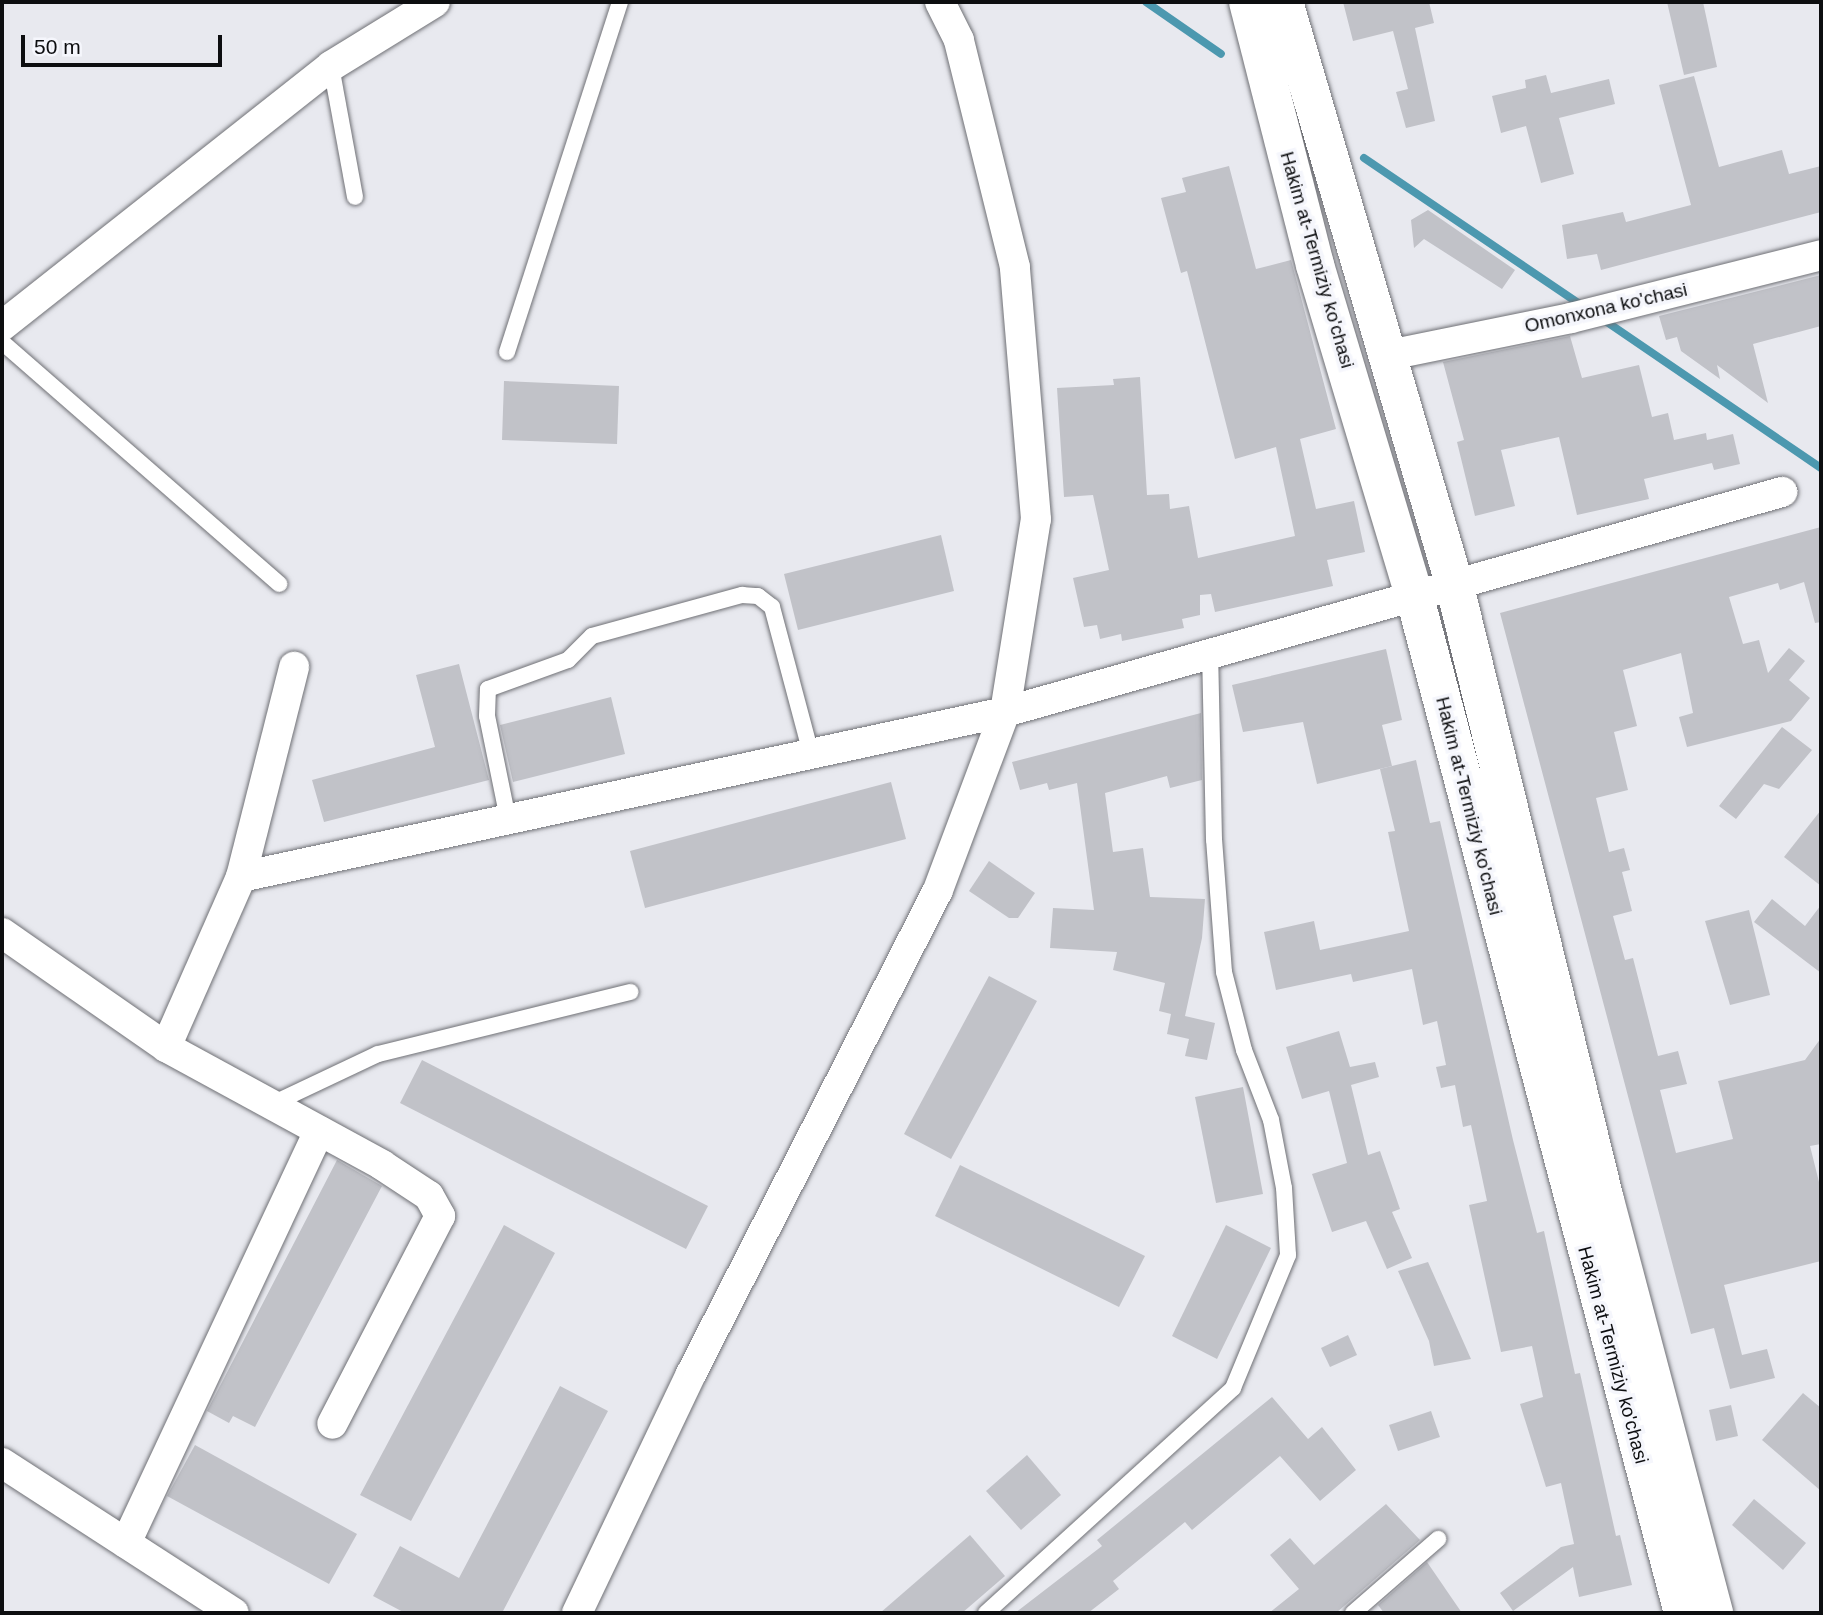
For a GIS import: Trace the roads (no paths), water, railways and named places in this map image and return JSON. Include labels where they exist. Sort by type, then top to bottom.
[{"type":"main road","name":"Hakim at-Termiziy ko'chasi","points":[[1248,2],[1315,265],[1414,594],[1683,1613]]},
{"type":"main road","name":"Hakim at-Termiziy ko'chasi","points":[[1284,2],[1390,355],[1454,583],[1605,1200],[1714,1613]]},
{"type":"street","points":[[2,327],[331,66],[435,2]]},
{"type":"street","points":[[577,1613],[691,1374],[938,890],[1005,712],[1036,519],[1015,267],[959,40],[940,2]]},
{"type":"street","name":"Omonxona ko'chasi","points":[[1390,355],[1571,318],[1821,255]]},
{"type":"street","points":[[241,877],[1005,712],[1210,651],[1782,492]]},
{"type":"street","points":[[166,1047],[241,877],[294,667]]},
{"type":"street","points":[[2,933],[166,1047],[319,1131],[429,1196],[440,1216],[332,1424]]},
{"type":"street","points":[[126,1543],[319,1131]]},
{"type":"street","points":[[2,1463],[234,1613]]},
{"type":"lane","points":[[507,352],[620,2]]},
{"type":"lane","points":[[331,66],[355,197]]},
{"type":"lane","points":[[2,342],[279,584]]},
{"type":"lane","points":[[508,820],[486,716],[488,689],[568,660],[592,636],[742,594],[758,596],[772,607],[811,754]]},
{"type":"lane","points":[[986,1613],[1233,1388],[1287,1255],[1284,1188],[1271,1120],[1244,1050],[1224,972],[1214,841],[1210,651]]},
{"type":"lane","points":[[270,1105],[378,1054],[630,992]]},
{"type":"lane","points":[[1353,1613],[1438,1539]]},
{"type":"waterway","points":[[1146,2],[1221,54]]},
{"type":"waterway","points":[[1364,158],[1584,307]]},
{"type":"waterway","points":[[1601,318],[1821,468]]}]
